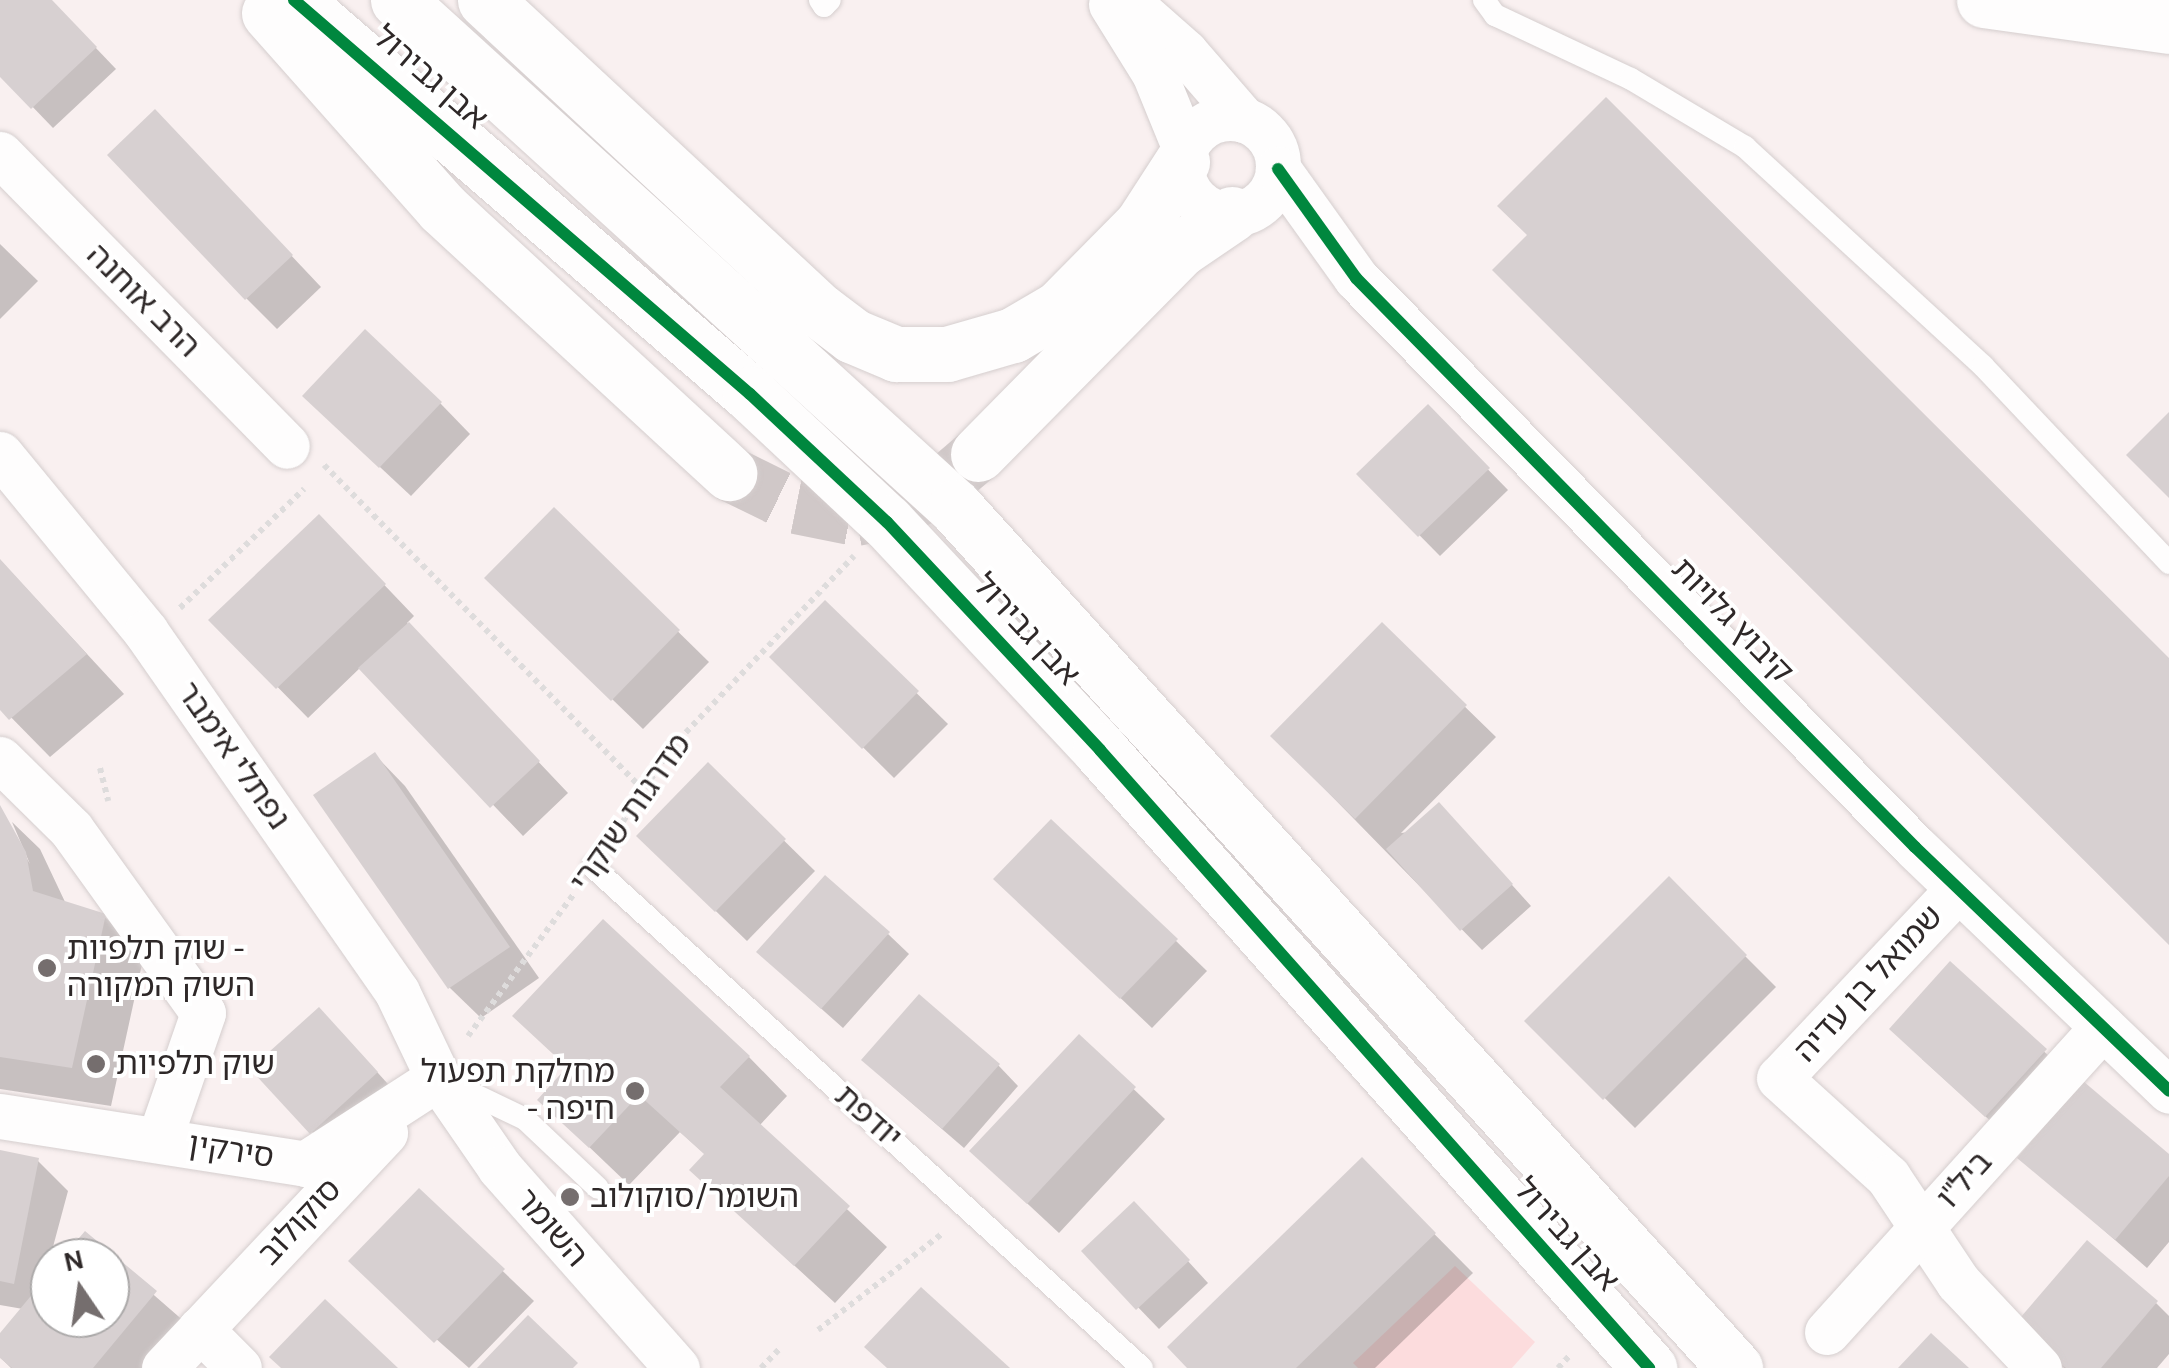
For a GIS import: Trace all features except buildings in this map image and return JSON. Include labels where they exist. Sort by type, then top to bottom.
[{"type":"main road","points":[[257,0],[442,208],[730,474]]},
{"type":"main road","name":"אבן גבירול","points":[[294,0],[736,381],[886,522],[1100,750],[1649,1368]]},
{"type":"main road","name":"אבן גבירול","points":[[398,0],[955,507],[1735,1368]]},
{"type":"main road","points":[[485,0],[820,311],[853,336],[896,354],[948,354],[1013,335],[1060,308],[1142,224],[1183,155]]},
{"type":"main road","points":[[1984,0],[2169,26]]},
{"type":"main road","points":[[978,454],[1169,260],[1238,212]]},
{"type":"street","points":[[1108,0],[1154,73],[1196,199],[1238,212],[1266,198],[1278,168],[1270,138],[1244,120],[1185,52],[1126,0]]},
{"type":"street","points":[[1183,155],[1215,120],[1244,120]]},
{"type":"street","name":"הרב אוחנה","points":[[0,154],[287,446]]},
{"type":"street","name":"קיבוץ גלויות","points":[[1278,168],[1356,278],[1958,889],[2169,1091]]},
{"type":"street","name":"קיבוץ גלויות","points":[[1238,212],[1356,278]]},
{"type":"street","name":"נפתלי אימבר","points":[[0,454],[146,632],[397,992],[438,1078]]},
{"type":"street","points":[[0,758],[71,830],[203,1013],[159,1140]]},
{"type":"street","name":"שמואל בן עדיה","points":[[1924,1224],[1888,1178],[1779,1078],[1958,889]]},
{"type":"street","name":"ביל\"ו","points":[[1826,1332],[2103,1027]]},
{"type":"street","name":"סירקין","points":[[0,1116],[305,1164],[438,1078]]},
{"type":"street","name":"סוקולוב","points":[[164,1368],[438,1078]]},
{"type":"street","name":"השומר","points":[[438,1078],[518,1190],[677,1368]]},
{"type":"street","points":[[1924,1224],[1958,1282],[2040,1368]]},
{"type":"street","points":[[200,1329],[239,1368]]},
{"type":"lane","points":[[820,0],[824,6],[830,0]]},
{"type":"lane","points":[[1484,0],[1495,15],[1631,79],[1745,148],[1983,366],[2169,563]]},
{"type":"lane","name":"יודפת","points":[[593,868],[1142,1368]]},
{"type":"lane","points":[[438,1078],[525,1119],[598,1188]]},
{"type":"path","points":[[287,446],[327,466],[644,790]]},
{"type":"path","points":[[146,632],[202,592],[327,466]]},
{"type":"path","points":[[818,1330],[972,1211]]},
{"type":"path","points":[[761,1368],[780,1348]]},
{"type":"shaded area","points":[[1455,1266],[1535,1342],[1512,1368],[1358,1368],[1353,1363]]},
{"type":"tunnel","points":[[729,473],[796,506],[856,518],[896,510],[937,489],[978,454]]},
{"type":"cycle path","points":[[294,0],[750,394],[887,522],[1100,750],[1649,1368]]},
{"type":"cycle path","points":[[1278,169],[1356,278],[1915,847],[2169,1091]]},
{"type":"place","name":"שוק תלפיות - השוק המקורה","points":[[47,968]]},
{"type":"place","name":"שוק תלפיות","points":[[96,1064]]},
{"type":"place","name":"מחלקת תפעול - חיפה","points":[[635,1091]]},
{"type":"place","name":"השומר/סוקולוב","points":[[570,1197]]}]
